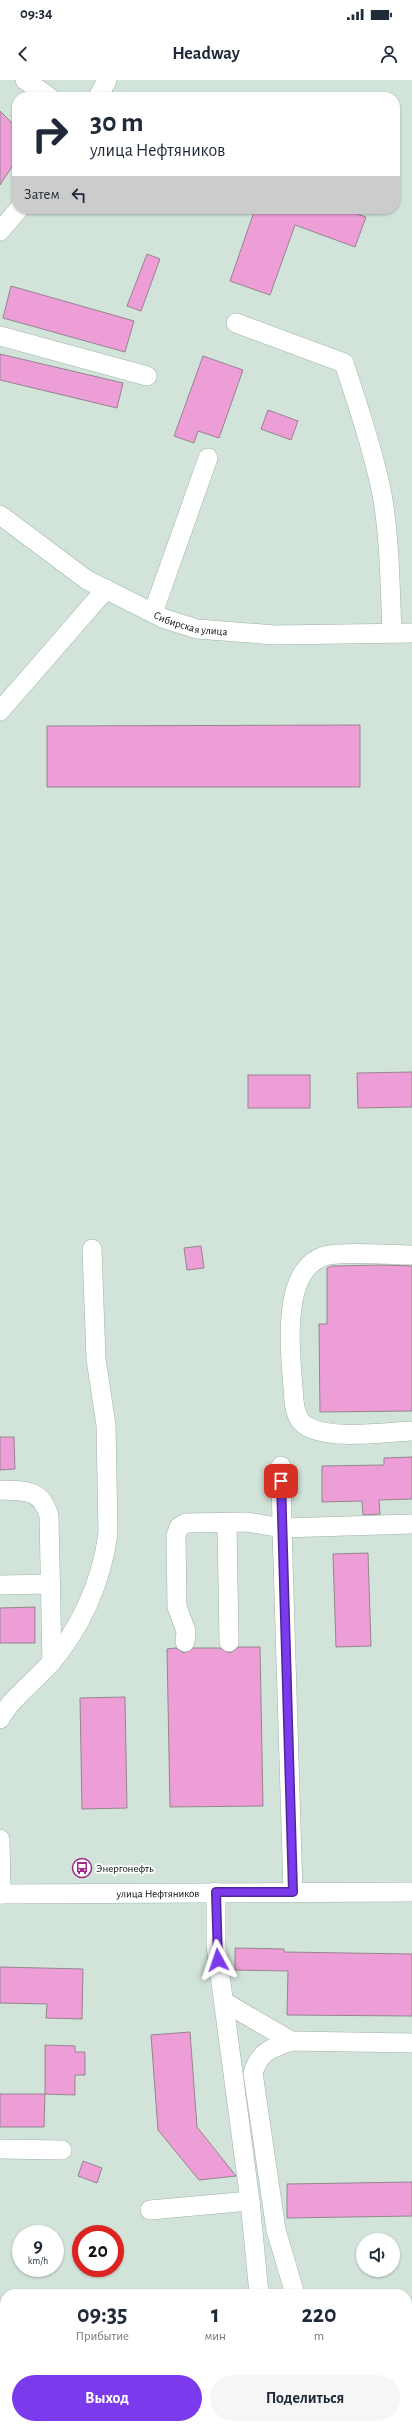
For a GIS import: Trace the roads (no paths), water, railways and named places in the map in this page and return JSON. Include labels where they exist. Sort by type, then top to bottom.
[{"type":"street","points":[[25,80],[42,92]]},
{"type":"street","points":[[101,92],[107,80]]},
{"type":"street","points":[[0,231],[15,214]]},
{"type":"street","points":[[236,323],[344,363],[371,448],[382,495],[388,541],[392,633]]},
{"type":"street","points":[[0,336],[148,376]]},
{"type":"street","points":[[153,613],[208,458]]},
{"type":"street","name":"Сибирская улица","points":[[0,515],[88,580],[153,613],[197,629],[233,634],[412,633]]},
{"type":"street","points":[[0,711],[106,589]]},
{"type":"street","points":[[0,1719],[52,1662],[64,1646],[91,1596],[100,1571],[108,1533],[106,1425],[96,1359],[92,1249]]},
{"type":"street","points":[[412,1255],[329,1255],[316,1260],[303,1271],[293,1298],[291,1320],[294,1401],[296,1413],[304,1425],[314,1430],[334,1433],[412,1431]]},
{"type":"street","points":[[281,1466],[293,1892]]},
{"type":"street","points":[[0,1490],[29,1491],[40,1497],[46,1505],[49,1516],[52,1662]]},
{"type":"street","points":[[186,1642],[186,1631],[177,1607],[176,1536],[179,1526],[186,1523],[247,1522],[282,1528],[412,1524]]},
{"type":"street","points":[[227,1523],[229,1642]]},
{"type":"street","points":[[0,1585],[50,1584]]},
{"type":"street","points":[[0,1839],[1,1894]]},
{"type":"street","points":[[216,1892],[216,1945],[250,2200],[259,2289]]},
{"type":"street","name":"улица Нефтяников","points":[[1,1894],[412,1892]]},
{"type":"street","points":[[224,2002],[291,2041]]},
{"type":"street","points":[[224,2002],[253,2073],[276,2230],[294,2289]]},
{"type":"street","points":[[253,2073],[258,2058],[274,2047],[291,2041],[412,2043]]},
{"type":"street","points":[[0,2149],[62,2150]]},
{"type":"street","points":[[150,2210],[250,2200]]},
{"type":"place","name":"Энергонефть","points":[[82,1868]]}]
